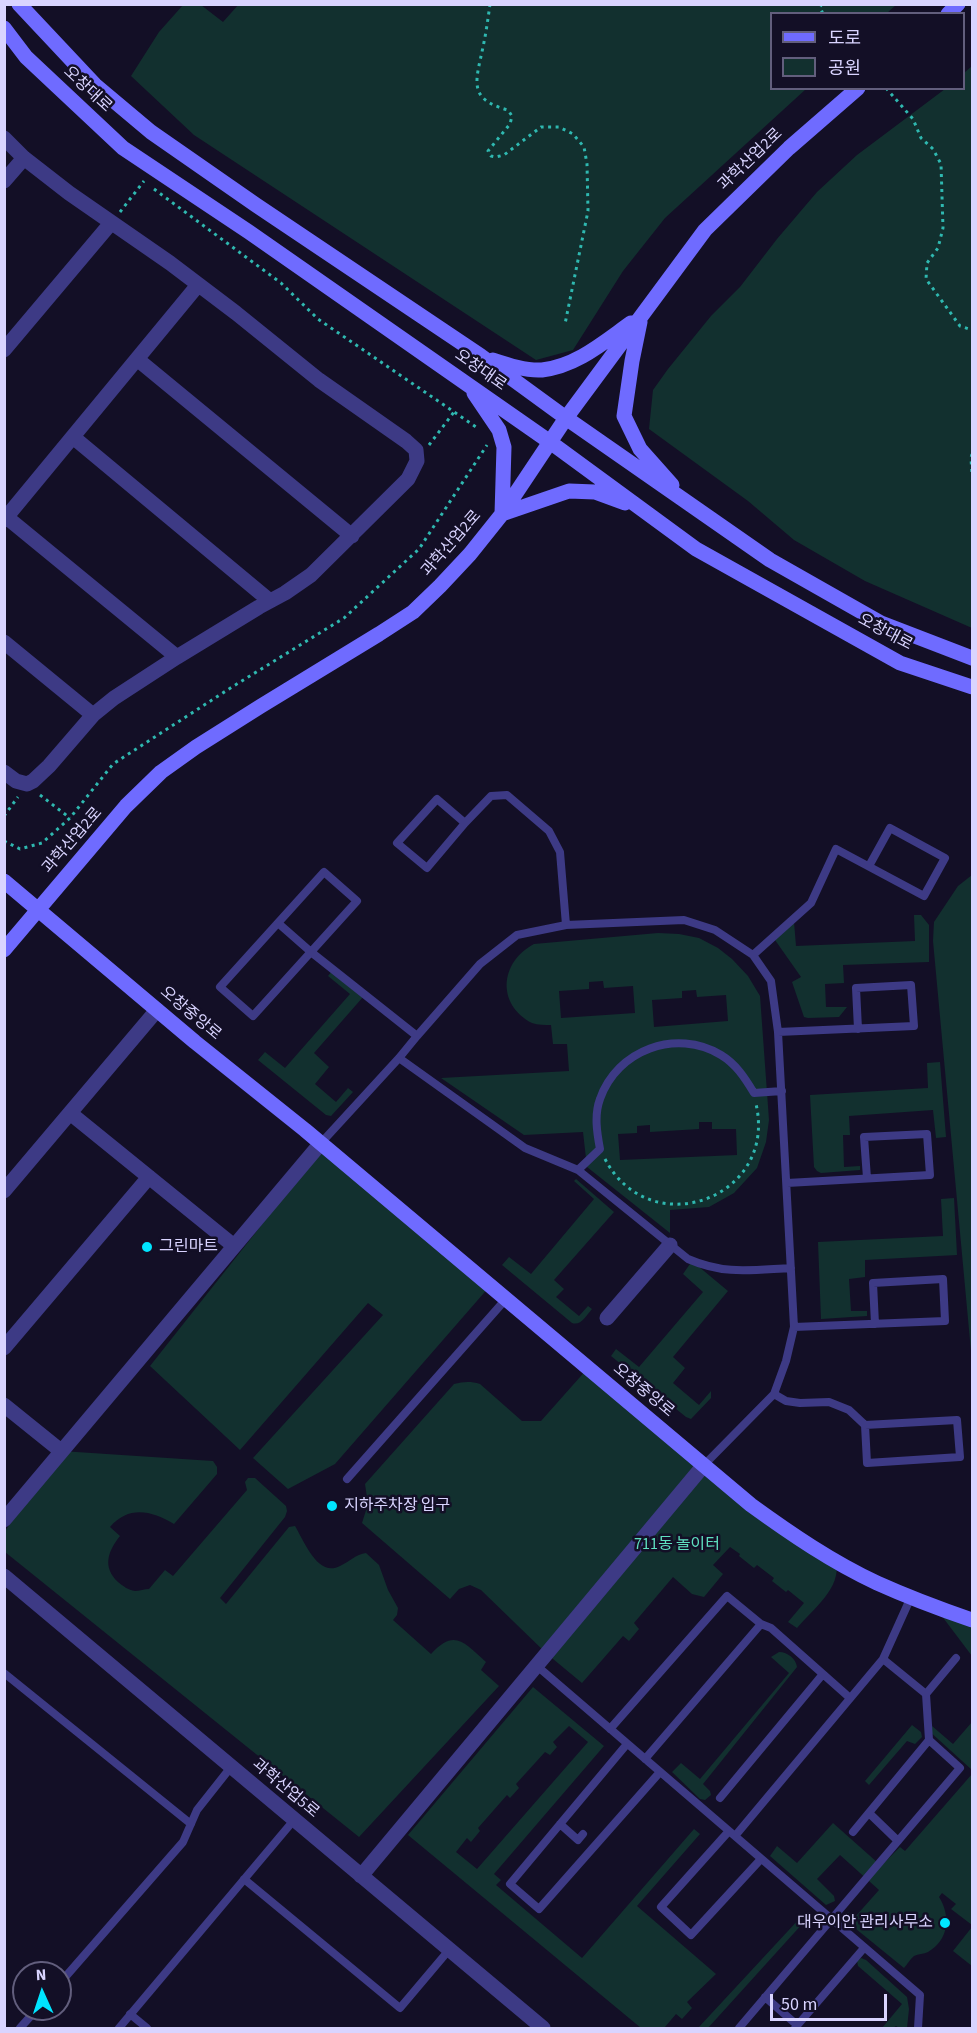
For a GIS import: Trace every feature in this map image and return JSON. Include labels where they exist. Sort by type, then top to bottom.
[{"type":"main road","name":"오창대로","points":[[20,4],[95,85],[151,132],[256,206],[481,356],[687,503],[770,560],[871,618],[972,658]]},
{"type":"main road","name":"오창대로","points":[[4,28],[26,57],[123,148],[249,232],[468,384],[696,549],[900,663],[972,687]]},
{"type":"main road","name":"과학산업2로","points":[[4,950],[126,806],[161,772],[195,747],[413,612],[470,554],[502,514],[566,418],[705,230],[789,147],[856,90]]},
{"type":"main road","points":[[481,356],[516,367],[541,370],[565,365],[585,356],[641,316]]},
{"type":"main road","points":[[641,316],[624,416],[640,449],[687,503]]},
{"type":"main road","points":[[468,384],[499,430],[504,447],[502,514],[569,491],[595,492],[644,510]]},
{"type":"main road","name":"오창중앙로","points":[[4,881],[157,1010],[321,1143],[751,1505],[811,1546],[876,1582],[972,1620]]},
{"type":"street","points":[[4,138],[24,158],[69,193],[198,285],[319,380],[406,441],[416,450],[417,461],[408,479],[311,575],[114,698],[93,715],[33,781],[27,784],[16,781],[4,772]]},
{"type":"street","points":[[4,181],[24,158]]},
{"type":"street","points":[[4,350],[111,223]]},
{"type":"street","points":[[177,657],[5,517],[198,285]]},
{"type":"street","points":[[137,358],[352,536]]},
{"type":"street","points":[[73,437],[270,601]]},
{"type":"street","points":[[4,642],[93,715]]},
{"type":"street","points":[[4,1191],[157,1010]]},
{"type":"street","points":[[70,1113],[234,1246]]},
{"type":"street","points":[[4,1520],[321,1143]]},
{"type":"street","points":[[4,1348],[149,1177]]},
{"type":"street","points":[[607,1318],[670,1245]]},
{"type":"street","points":[[4,1405],[61,1451]]},
{"type":"street","points":[[361,1876],[704,1465]]},
{"type":"street","name":"과학산업5로","points":[[4,1576],[543,2028]]},
{"type":"lane","points":[[465,823],[437,799],[398,843],[427,868],[491,796],[507,795],[549,831],[560,852],[566,925]]},
{"type":"lane","points":[[753,955],[811,903],[836,849],[924,896],[945,858],[891,828],[869,866]]},
{"type":"lane","points":[[324,872],[357,901],[253,1016],[220,987],[278,923],[324,872]]},
{"type":"lane","points":[[321,1143],[399,1058],[480,964],[517,935],[566,925],[684,920],[715,930],[753,955],[771,981],[778,1032],[794,1327],[786,1361],[774,1394],[704,1465]]},
{"type":"lane","points":[[278,923],[417,1036]]},
{"type":"lane","points":[[778,1032],[858,1029],[914,1026],[911,985],[856,988],[858,1029]]},
{"type":"lane","points":[[578,1170],[600,1149],[596,1125],[599,1100],[610,1077],[628,1059],[650,1047],[674,1042],[699,1045],[728,1060],[741,1072],[754,1093],[782,1091]]},
{"type":"lane","points":[[399,1058],[525,1148],[578,1170],[688,1259],[705,1267],[726,1271],[790,1268]]},
{"type":"lane","points":[[787,1183],[930,1175],[927,1134],[864,1137],[867,1178]]},
{"type":"lane","points":[[794,1327],[945,1322],[943,1279],[873,1283],[875,1324]]},
{"type":"lane","points":[[347,1479],[506,1299]]},
{"type":"lane","points":[[774,1394],[786,1401],[829,1402],[849,1410],[865,1425],[867,1463],[960,1458],[957,1420],[865,1425]]},
{"type":"lane","points":[[610,1729],[727,1596],[761,1624],[771,1628],[850,1698]]},
{"type":"lane","points":[[761,1859],[692,1935],[661,1907],[732,1834],[883,1659],[911,1597]]},
{"type":"lane","points":[[645,1759],[761,1624]]},
{"type":"lane","points":[[853,1832],[928,1740],[926,1694],[956,1658]]},
{"type":"lane","points":[[883,1659],[926,1694]]},
{"type":"lane","points":[[537,1666],[920,1995],[918,2028]]},
{"type":"lane","points":[[4,1673],[191,1824]]},
{"type":"lane","points":[[720,1798],[823,1674]]},
{"type":"lane","points":[[739,2028],[960,1768],[928,1740]]},
{"type":"lane","points":[[627,1744],[510,1884],[539,1909],[660,1772]]},
{"type":"lane","points":[[72,1969],[183,1842],[198,1810],[231,1767]]},
{"type":"lane","points":[[869,1813],[889,1828],[898,1840]]},
{"type":"lane","points":[[118,2028],[294,1820]]},
{"type":"lane","points":[[560,1824],[580,1837],[590,1851]]},
{"type":"lane","points":[[244,1879],[400,2008],[449,1950]]},
{"type":"lane","points":[[765,1997],[796,2027],[864,1948]]},
{"type":"lane","points":[[785,2014],[792,2006]]},
{"type":"lane","points":[[130,2014],[147,2028]]},
{"type":"path","points":[[490,4],[475,81],[480,95],[488,103],[508,110],[512,116],[510,124],[488,151],[491,156],[504,155],[541,127],[559,127],[566,130],[573,134],[584,147],[588,211],[565,324]]},
{"type":"path","points":[[888,90],[913,119],[921,138],[933,149],[941,164],[943,228],[938,248],[927,263],[926,279],[960,326],[972,330]]},
{"type":"path","points":[[111,223],[144,181]]},
{"type":"path","points":[[417,461],[455,411]]},
{"type":"path","points":[[972,454],[972,474]]},
{"type":"path","points":[[4,816],[27,784],[70,818]]},
{"type":"path","points":[[600,1149],[612,1172],[631,1191],[654,1202],[680,1205],[706,1200],[729,1188],[746,1168],[757,1144],[760,1118],[754,1093]]},
{"type":"green space","points":[[239,4],[896,4],[888,12],[770,12],[770,90],[805,90],[665,218],[623,271],[573,350],[536,360],[194,135],[131,76],[159,32],[183,5],[201,5],[223,22]]},
{"type":"green space","points":[[972,66],[972,628],[865,581],[794,540],[748,501],[649,429],[653,390],[711,316],[740,287],[817,192],[857,155],[944,90],[965,90],[965,72]]},
{"type":"green space","points":[[972,875],[972,1362],[933,941],[934,922],[958,886]]},
{"type":"green space","points":[[914,915],[921,915],[929,925],[929,962],[843,965],[844,983],[825,984],[826,1007],[847,1007],[839,1017],[804,1017],[792,982],[801,977],[775,940],[794,922],[796,946],[915,941]]},
{"type":"green space","points":[[658,933],[699,938],[732,959],[748,976],[760,996],[769,1120],[766,1142],[757,1168],[734,1193],[709,1207],[670,1210],[670,1233],[587,1167],[583,1132],[524,1135],[441,1078],[569,1071],[567,1044],[553,1044],[551,1025],[532,1023],[520,1015],[512,1005],[508,994],[509,972],[514,961],[534,944]],"holes":[[[603,981],[604,988],[633,986],[635,1013],[561,1018],[559,991],[589,989],[589,982]],[[696,990],[697,997],[726,995],[728,1021],[654,1027],[652,1000],[682,998],[682,991]],[[699,1122],[712,1122],[712,1129],[736,1129],[737,1155],[620,1160],[618,1134],[637,1133],[637,1126],[650,1125],[650,1132],[699,1129]]]},
{"type":"green space","points":[[332,971],[363,997],[314,1053],[329,1067],[315,1084],[336,1102],[348,1088],[353,1092],[331,1116],[326,1115],[258,1060],[265,1052],[285,1068],[350,994],[328,976]]},
{"type":"green space","points":[[940,1062],[946,1137],[936,1138],[933,1110],[849,1116],[850,1135],[843,1135],[844,1167],[860,1166],[860,1170],[821,1173],[817,1171],[814,1167],[810,1095],[928,1088],[927,1063]]},
{"type":"green space","points":[[321,1143],[490,1286],[335,1464],[288,1489],[253,1458],[383,1315],[368,1303],[240,1450],[150,1366],[260,1227]]},
{"type":"green space","points":[[576,1179],[614,1212],[554,1280],[564,1289],[556,1297],[579,1316],[588,1306],[592,1309],[583,1320],[575,1324],[502,1265],[509,1257],[531,1274],[594,1199],[574,1181]]},
{"type":"green space","points":[[954,1198],[957,1255],[865,1260],[865,1277],[849,1279],[851,1311],[867,1311],[867,1316],[821,1319],[818,1242],[943,1236],[941,1199]]},
{"type":"green space","points":[[692,1261],[728,1291],[673,1357],[685,1368],[673,1383],[699,1405],[711,1391],[711,1398],[691,1419],[611,1356],[616,1349],[639,1367],[703,1292],[683,1274]]},
{"type":"green space","name":"711동 놀이터","points":[[588,1368],[682,1446],[836,1561],[837,1571],[831,1589],[797,1628],[788,1622],[804,1603],[772,1581],[774,1578],[757,1565],[754,1568],[730,1547],[713,1565],[723,1574],[704,1597],[692,1594],[673,1577],[634,1623],[639,1629],[629,1641],[623,1636],[582,1683],[547,1654],[481,1590],[470,1585],[459,1589],[450,1599],[362,1523],[368,1504],[365,1484],[454,1384],[473,1382],[480,1384],[522,1421],[541,1421]]},
{"type":"green space","points":[[61,1451],[213,1461],[217,1467],[217,1474],[174,1524],[141,1512],[125,1515],[110,1527],[120,1536],[112,1547],[108,1565],[118,1582],[128,1589],[135,1591],[149,1589],[165,1570],[173,1576],[247,1490],[245,1482],[248,1478],[255,1478],[286,1506],[287,1511],[285,1517],[220,1598],[226,1604],[289,1527],[295,1526],[307,1548],[318,1563],[325,1567],[340,1566],[366,1553],[379,1565],[388,1590],[398,1608],[393,1620],[431,1654],[439,1646],[453,1640],[465,1644],[486,1662],[481,1670],[499,1686],[359,1837],[5,1552],[5,1531]]},
{"type":"green space","points":[[935,1607],[972,1620],[972,1656]]},
{"type":"green space","points":[[779,1652],[791,1656],[797,1667],[703,1784],[711,1795],[705,1800],[700,1799],[672,1772],[681,1763],[700,1779],[789,1673],[771,1657]]},
{"type":"green space","points":[[533,1687],[604,1746],[494,1874],[501,1880],[496,1885],[582,1958],[694,1829],[700,1834],[637,1906],[716,1974],[687,2002],[692,2008],[682,2019],[676,2014],[666,2028],[641,2028],[408,1835]],"holes":[[[569,1726],[588,1742],[477,1869],[456,1852],[467,1838],[471,1842],[480,1831],[478,1828],[507,1795],[510,1798],[519,1788],[516,1784],[545,1752],[550,1755],[557,1747],[553,1742]]]},
{"type":"green space","points":[[972,1722],[972,1770],[928,1730],[932,1726],[953,1744]]},
{"type":"green space","points":[[912,1725],[921,1732],[922,1737],[915,1744],[907,1741],[869,1785],[865,1781]]},
{"type":"green space","points":[[972,1774],[972,1925],[951,1909],[956,1904],[942,1893],[939,1897],[945,1912],[944,1934],[935,1947],[928,1952],[914,1956],[904,1968],[845,1920],[844,1916],[848,1912],[855,1917],[879,1890],[840,1855],[817,1879],[834,1896],[835,1901],[826,1905],[770,1856],[777,1846],[797,1863],[833,1823],[878,1863],[883,1864],[900,1847],[905,1851]]},
{"type":"green space","points":[[800,1918],[804,1922],[708,2028],[698,2028]]},
{"type":"green space","points":[[972,1927],[972,1966],[953,1951]]},
{"type":"green space","points":[[861,1958],[907,1997],[909,2009],[907,2028],[896,2026],[882,2028],[902,2004],[858,1966],[857,1961]]},
{"type":"place","name":"그린마트","points":[[147,1247]]},
{"type":"place","name":"지하주차장 입구","points":[[332,1506]]},
{"type":"place","name":"대우이안 관리사무소","points":[[945,1923]]}]
